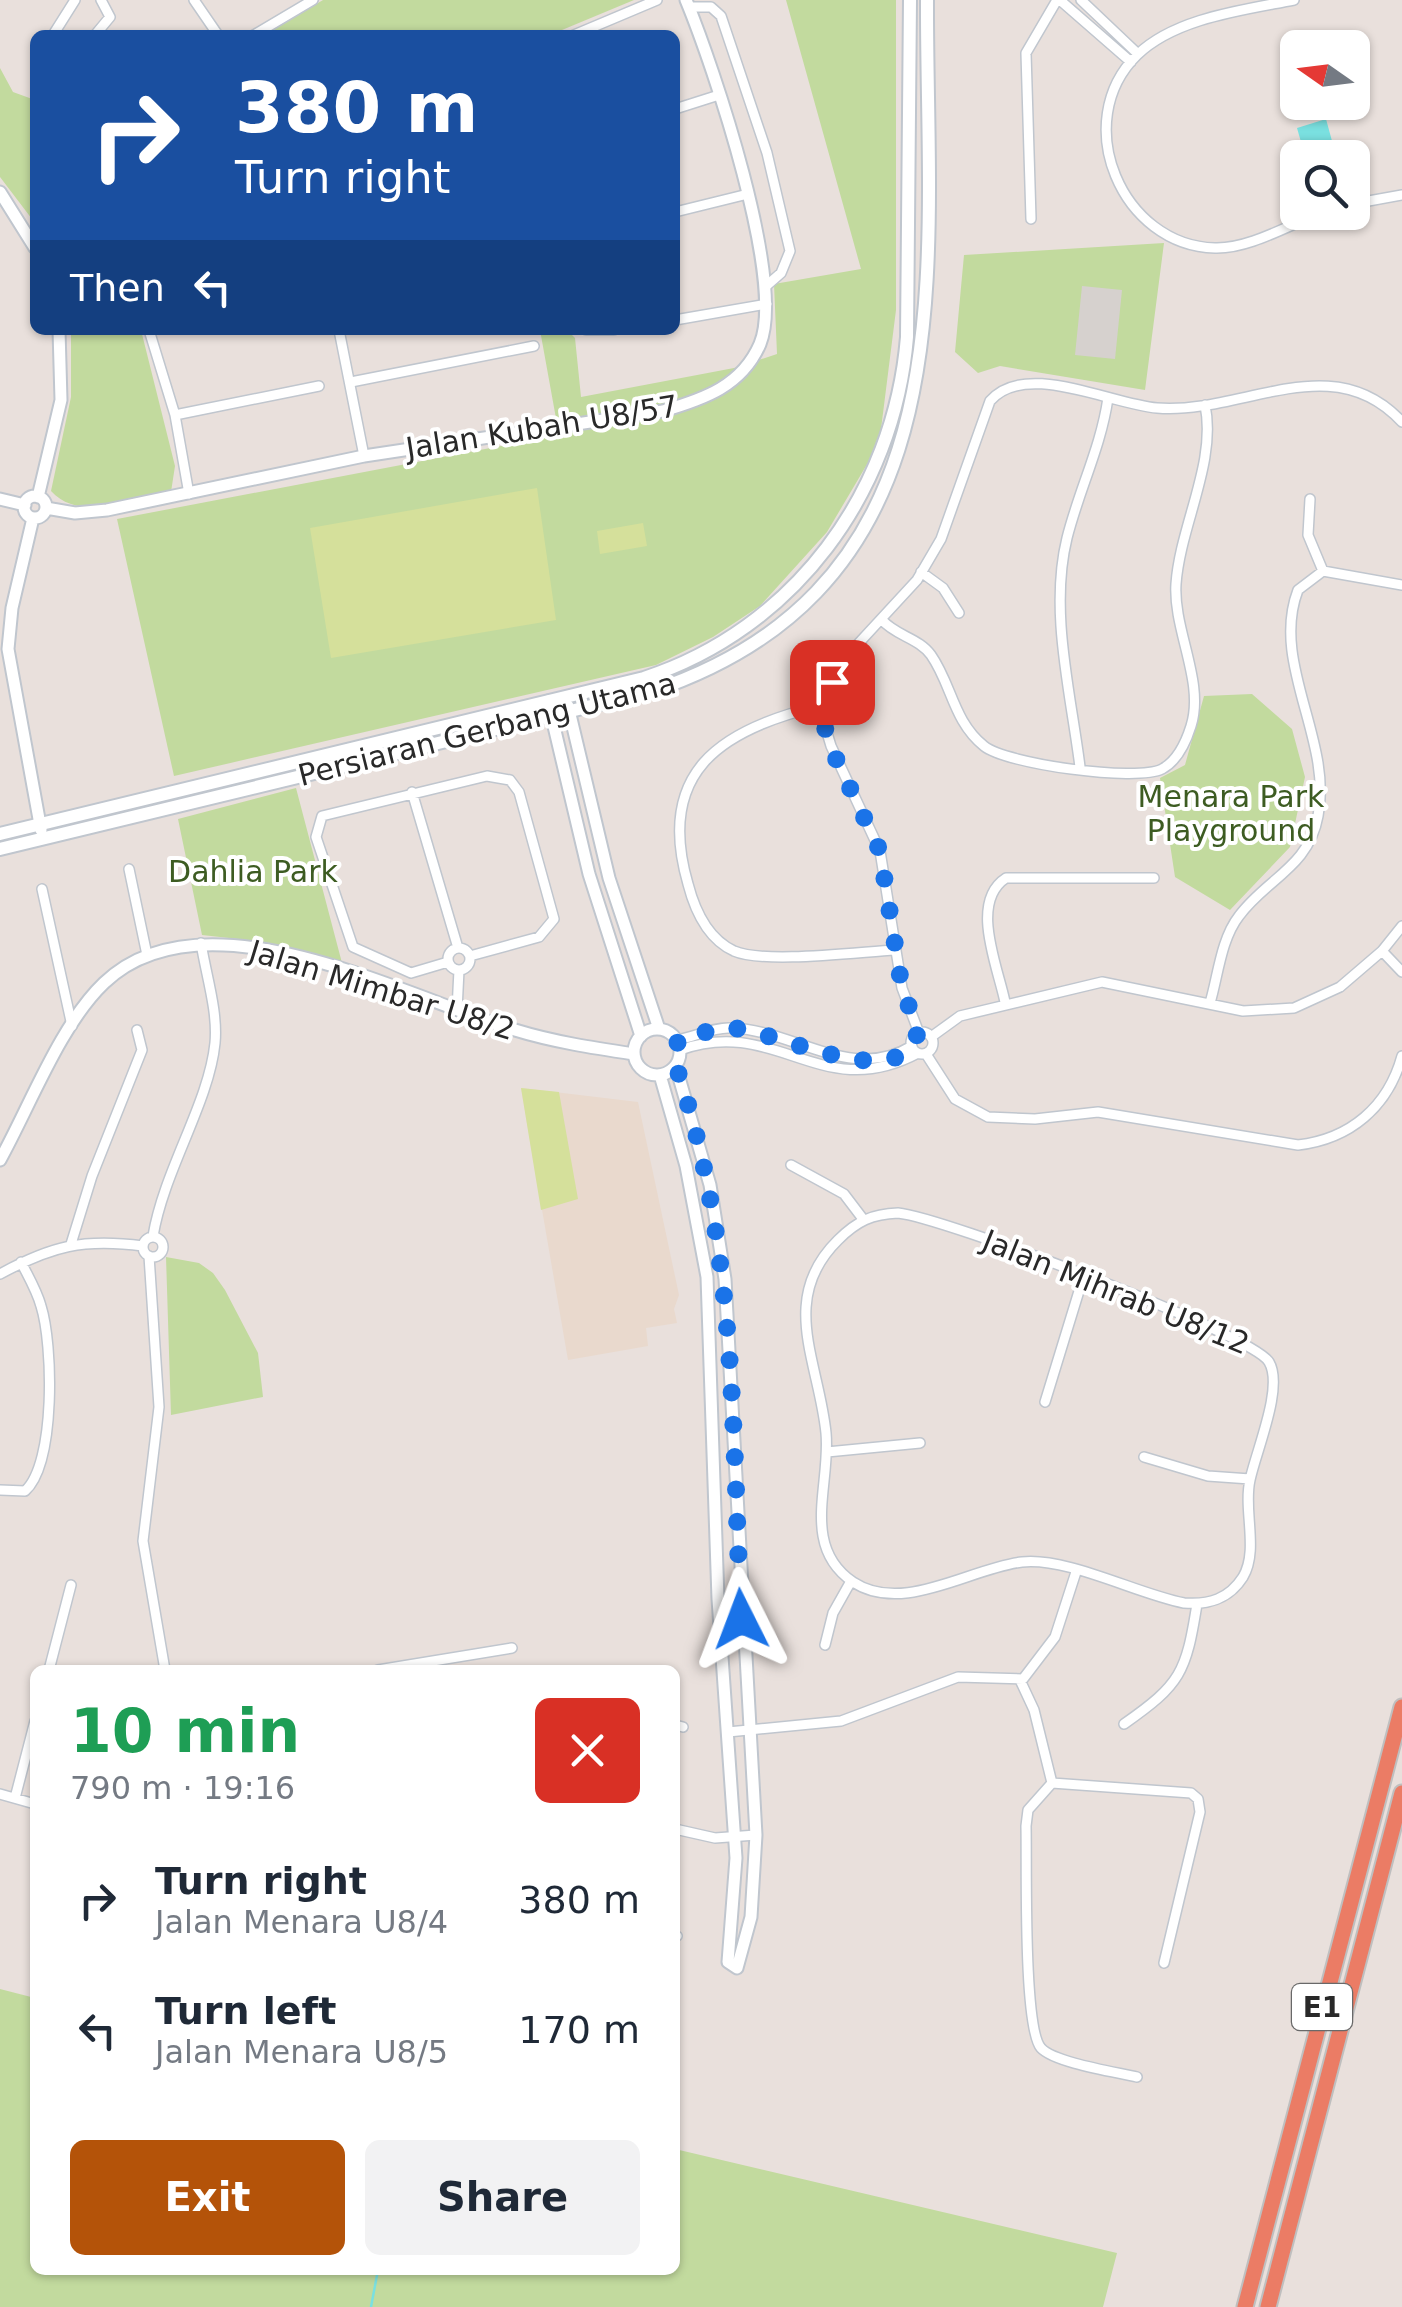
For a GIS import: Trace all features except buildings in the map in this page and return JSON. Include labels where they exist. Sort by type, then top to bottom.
[{"type":"highway","name":"E1","points":[[1245,2307],[1402,1707]]},
{"type":"highway","name":"E1","points":[[1268,2307],[1402,1793]]},
{"type":"main road","name":"Persiaran Gerbang Utama","points":[[0,834],[660,672],[756,620],[813,567],[874,472],[896,405],[906,347],[910,0]]},
{"type":"main road","name":"Persiaran Gerbang Utama","points":[[0,850],[679,682],[742,652],[819,586],[875,508],[904,441],[922,354],[927,0]]},
{"type":"street","points":[[56,30],[75,0]]},
{"type":"street","points":[[99,30],[110,17],[101,0]]},
{"type":"street","points":[[194,0],[215,30]]},
{"type":"street","points":[[262,30],[313,0]]},
{"type":"street","points":[[586,30],[657,0]]},
{"type":"street","points":[[1031,218],[1026,53],[1060,0],[1134,58]]},
{"type":"street","points":[[1081,0],[1134,58]]},
{"type":"street","points":[[1280,228],[1230,247],[1206,247],[1156,230],[1128,204],[1110,163],[1108,122],[1116,89],[1134,58],[1164,34],[1294,0]]},
{"type":"street","points":[[687,3],[711,7],[721,16],[767,153],[790,260],[766,287]]},
{"type":"street","name":"Jalan Kubah U8/57","points":[[46,508],[88,513],[364,456],[663,412],[705,399],[746,368],[761,343],[766,287],[748,194],[687,3]]},
{"type":"street","points":[[680,107],[718,95]]},
{"type":"street","points":[[0,192],[30,240]]},
{"type":"street","points":[[680,211],[748,194]]},
{"type":"street","points":[[1370,200],[1402,194]]},
{"type":"street","points":[[680,319],[767,304]]},
{"type":"street","points":[[0,500],[24,505],[38,497],[61,400],[60,335]]},
{"type":"street","points":[[151,335],[175,415],[189,494]]},
{"type":"street","points":[[341,335],[364,456]]},
{"type":"street","points":[[350,382],[534,346]]},
{"type":"street","points":[[895,950],[742,954],[718,941],[689,890],[677,846],[677,812],[694,774],[743,734],[819,706],[845,658],[921,572],[953,511],[984,413],[998,392],[1019,383],[1032,384],[1154,408],[1205,405],[1314,384],[1342,385],[1369,394],[1402,422]]},
{"type":"street","points":[[175,415],[319,386]]},
{"type":"street","points":[[1080,768],[1064,630],[1062,571],[1108,398]]},
{"type":"street","points":[[882,620],[928,650],[958,717],[984,746],[1019,761],[1136,773],[1161,770],[1178,754],[1190,732],[1194,707],[1176,614],[1176,586],[1208,432],[1205,405]]},
{"type":"street","points":[[38,497],[46,508],[33,518],[12,608],[8,649],[42,839]]},
{"type":"street","points":[[1310,499],[1308,535],[1323,570]]},
{"type":"street","points":[[24,505],[33,518]]},
{"type":"street","points":[[1210,1003],[1233,925],[1299,860],[1318,819],[1317,750],[1290,638],[1298,590],[1323,570],[1402,584]]},
{"type":"street","points":[[921,572],[944,588],[959,613]]},
{"type":"street","points":[[566,697],[609,878],[659,1029],[679,1045]]},
{"type":"street","points":[[548,701],[589,874],[641,1036],[634,1054],[646,1072],[660,1075],[676,1066]]},
{"type":"street","points":[[819,706],[830,746],[880,851],[902,988],[919,1033],[919,1051],[956,1099],[988,1116],[1035,1119],[1098,1112],[1298,1144],[1330,1139],[1361,1122],[1384,1098],[1402,1056]]},
{"type":"street","points":[[412,792],[458,948],[470,956],[539,937],[554,919],[519,792],[510,780],[496,776],[412,792],[326,813],[318,820],[316,837],[353,947],[411,973],[448,962]]},
{"type":"street","points":[[128,868],[147,955]]},
{"type":"street","points":[[1005,1002],[988,918],[988,899],[998,884],[1006,878],[1154,878]]},
{"type":"street","points":[[42,889],[72,1026]]},
{"type":"street","points":[[931,1037],[960,1016],[1005,1002],[1102,982],[1253,1012],[1294,1008],[1340,987],[1382,951],[1402,926]]},
{"type":"street","points":[[164,1665],[143,1541],[159,1386],[146,1251],[154,1236],[162,1193],[214,1050],[214,1018],[200,943]]},
{"type":"street","name":"Jalan Mimbar U8/2","points":[[1,1155],[72,1026],[106,981],[147,955],[200,943],[289,956],[553,1041],[634,1054]]},
{"type":"street","points":[[448,962],[451,952],[458,948]]},
{"type":"street","points":[[1382,951],[1402,972]]},
{"type":"street","points":[[459,970],[468,967],[470,956]]},
{"type":"street","points":[[448,962],[459,970]]},
{"type":"street","points":[[457,1010],[459,970]]},
{"type":"street","points":[[679,1045],[732,1028],[860,1060],[919,1051],[933,1046],[931,1037]]},
{"type":"street","points":[[641,1036],[659,1029]]},
{"type":"street","points":[[71,1244],[92,1176],[138,1061],[143,1042],[137,1030]]},
{"type":"street","points":[[919,1033],[931,1037]]},
{"type":"street","points":[[660,1075],[686,1166],[707,1276],[718,1599],[734,1837],[735,1898],[728,1962],[734,1968],[742,1964],[751,1916],[756,1835],[724,1267],[710,1185],[676,1066],[679,1045]]},
{"type":"street","points":[[791,1165],[844,1194],[863,1219],[817,1264],[804,1298],[827,1452],[820,1489],[824,1541],[831,1562],[851,1581],[872,1592],[898,1594],[1021,1562],[1076,1572],[1197,1604],[1176,1683],[1124,1724]]},
{"type":"street","name":"Jalan Mihrab U8/12","points":[[863,1219],[898,1213],[926,1217],[1243,1341],[1268,1360],[1274,1387],[1250,1479],[1246,1571],[1224,1596],[1197,1604]]},
{"type":"street","points":[[0,1274],[41,1251],[71,1244],[160,1254],[164,1247],[154,1236]]},
{"type":"street","points":[[0,1490],[18,1493],[34,1481],[50,1412],[44,1317],[21,1262]]},
{"type":"street","points":[[1046,1402],[1083,1278]]},
{"type":"street","points":[[827,1452],[920,1443]]},
{"type":"street","points":[[1144,1457],[1208,1476],[1250,1479]]},
{"type":"street","points":[[728,1732],[841,1721],[958,1677],[1020,1680],[1034,1669],[1054,1637],[1076,1572]]},
{"type":"street","points":[[825,1645],[833,1614],[851,1581]]},
{"type":"street","points":[[49,1665],[71,1586]]},
{"type":"street","points":[[408,1665],[512,1648]]},
{"type":"street","points":[[1020,1680],[1034,1710],[1052,1783]]},
{"type":"street","points":[[15,1798],[30,1740]]},
{"type":"street","points":[[1052,1783],[1191,1793],[1198,1799],[1200,1812],[1164,1963]]},
{"type":"street","points":[[1052,1783],[1028,1810],[1026,1826],[1030,1999],[1036,2036],[1042,2049],[1057,2057],[1137,2077]]},
{"type":"street","points":[[0,1794],[30,1802]]},
{"type":"street","points":[[680,1830],[709,1836],[756,1835]]},
{"type":"shaded area","points":[[1082,286],[1122,290],[1115,359],[1075,355]]},
{"type":"shaded area","points":[[521,1088],[638,1102],[679,1295],[674,1309],[677,1323],[646,1328],[648,1346],[568,1360]]},
{"type":"green space","points":[[323,0],[634,0],[562,30],[273,30]]},
{"type":"green space","points":[[786,0],[896,0],[896,310],[881,429],[869,461],[827,532],[760,606],[713,637],[656,665],[174,776],[117,519],[559,435],[541,335],[575,338],[581,397],[734,368],[777,354],[774,284],[861,269]]},
{"type":"green space","points":[[0,68],[13,92],[30,98],[30,216],[0,177]]},
{"type":"green space","points":[[1164,243],[1145,390],[1000,366],[978,373],[955,352],[964,255]]},
{"type":"green space","points":[[71,335],[142,335],[175,466],[171,492],[125,504],[92,507],[63,501],[51,491],[71,397]]},
{"type":"green space","points":[[537,488],[556,620],[331,658],[310,528]]},
{"type":"green space","points":[[643,523],[647,546],[600,554],[597,531]]},
{"type":"green space","name":"Menara Park Playground","points":[[1252,694],[1292,729],[1305,777],[1290,847],[1230,910],[1175,877],[1160,778],[1185,765],[1204,696]]},
{"type":"green space","name":"Dahlia Park","points":[[296,788],[342,963],[257,941],[202,935],[178,819]]},
{"type":"green space","points":[[521,1088],[559,1092],[578,1199],[541,1210]]},
{"type":"green space","points":[[166,1257],[199,1263],[213,1273],[225,1290],[258,1353],[263,1397],[171,1415]]},
{"type":"green space","points":[[0,1989],[30,1997],[30,2275],[680,2275],[680,2150],[1117,2253],[1103,2307],[0,2307]]},
{"type":"water","points":[[1326,120],[1332,140],[1300,140],[1297,128]]},
{"type":"waterway","points":[[371,2307],[377,2275]]},
{"type":"route","points":[[741,1619],[725,1279],[710,1185],[676,1066],[680,1056],[677,1040],[732,1028],[847,1058],[872,1060],[912,1046],[912,1039],[919,1033],[902,988],[880,851],[830,746],[819,706],[832,682]]}]
